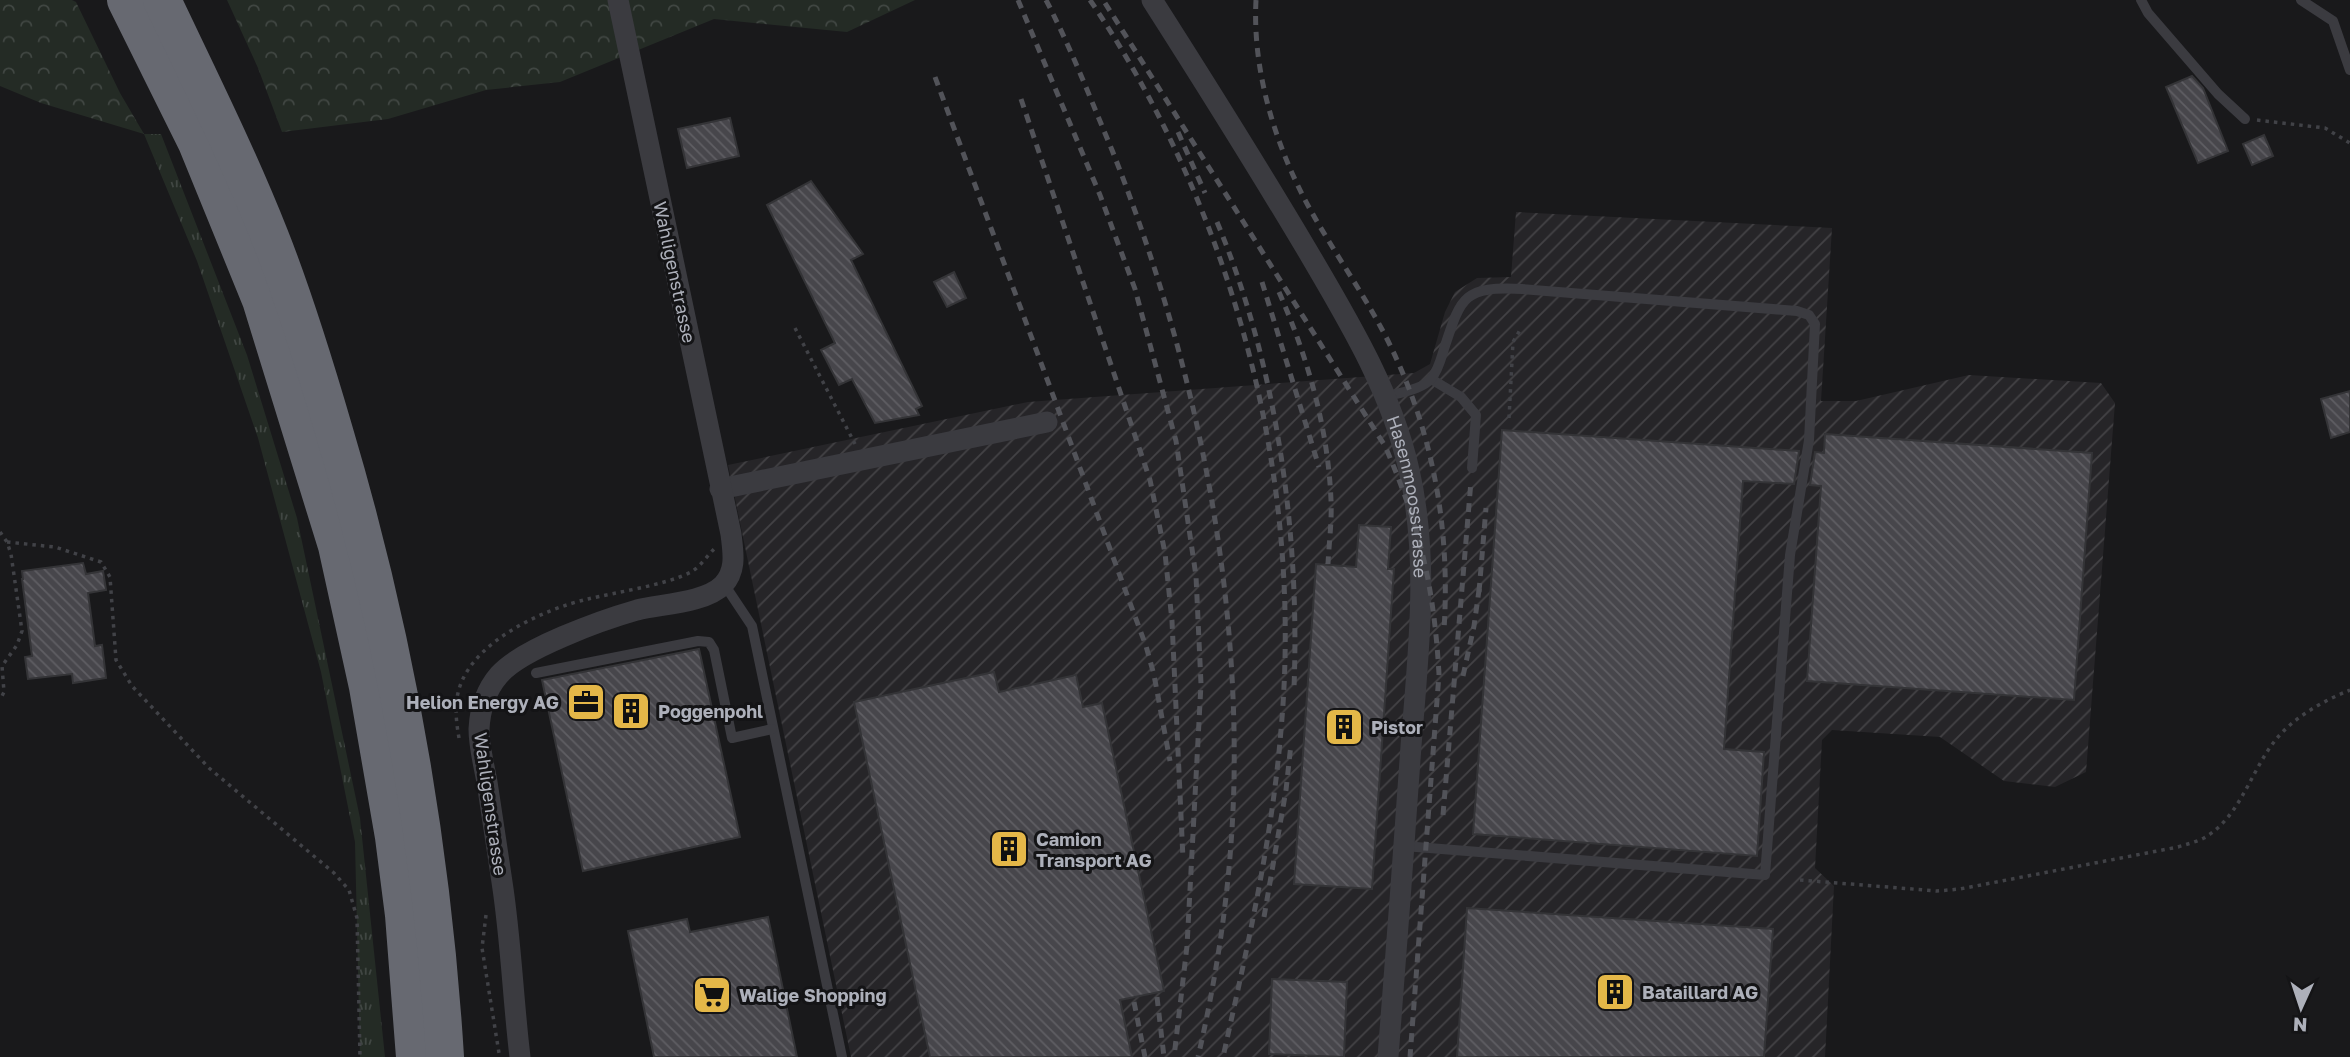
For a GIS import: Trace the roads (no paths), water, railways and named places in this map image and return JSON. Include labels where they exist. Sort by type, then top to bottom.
[{"type":"highway","points":[[126,0],[197,143],[261,300],[337,546],[368,687],[394,837],[404,915],[415,1057]]},
{"type":"highway","points":[[162,0],[210,100],[270,237],[316,371],[356,505],[395,668],[425,839],[440,969],[445,1057]]},
{"type":"street","name":"Wahligenstrasse","points":[[520,1057],[504,895],[479,733],[483,704],[489,690],[508,665],[550,643],[628,613],[704,595],[724,583],[734,558],[618,0]]},
{"type":"street","name":"Hasenmoosstrasse","points":[[1152,0],[1268,185],[1360,342],[1386,397],[1409,468],[1421,561],[1418,662],[1388,1057]]},
{"type":"street","points":[[720,489],[1047,422]]},
{"type":"lane","points":[[2141,0],[2148,13],[2218,94],[2245,119]]},
{"type":"lane","points":[[2301,0],[2333,21],[2350,70]]},
{"type":"lane","points":[[1386,397],[1422,386],[1431,379],[1442,358],[1460,305],[1469,295],[1488,288],[1797,311],[1809,315],[1815,324],[1809,440],[1790,555],[1765,876],[1404,846]]},
{"type":"lane","points":[[1431,379],[1461,397],[1476,415],[1472,468]]},
{"type":"lane","points":[[724,583],[752,626],[842,1057]]},
{"type":"lane","points":[[536,673],[698,641],[709,642],[714,650],[732,738],[772,729]]},
{"type":"railway","points":[[1018,0],[1100,195],[1135,289],[1176,441],[1196,576],[1201,684],[1187,946],[1174,1057]]},
{"type":"railway","points":[[1046,0],[1112,150],[1165,302],[1204,460],[1218,539],[1228,620],[1233,700],[1233,816],[1223,920],[1198,1057]]},
{"type":"railway","points":[[1090,0],[1140,82],[1183,167],[1219,257],[1248,349],[1268,443],[1281,538],[1285,634],[1277,771],[1258,895],[1223,1057]]},
{"type":"railway","points":[[1256,0],[1258,57],[1279,141],[1315,218],[1388,341],[1422,425],[1431,459],[1442,526],[1445,561],[1444,630]]},
{"type":"railway","points":[[1105,3],[1385,446],[1416,530],[1429,585],[1439,674],[1410,1057]]},
{"type":"railway","points":[[935,77],[1146,646],[1170,761]]},
{"type":"railway","points":[[1021,99],[1150,480],[1165,553],[1172,621],[1183,859]]},
{"type":"railway","points":[[1178,132],[1205,193]]},
{"type":"railway","points":[[1217,222],[1238,277],[1255,334],[1280,451],[1293,570],[1294,688]]},
{"type":"railway","points":[[1262,282],[1319,467]]},
{"type":"railway","points":[[1279,292],[1299,342],[1315,394],[1326,446],[1331,508],[1328,564]]},
{"type":"railway","points":[[1443,815],[1471,481]]},
{"type":"railway","points":[[1479,592],[1486,508]]},
{"type":"railway","points":[[1463,676],[1480,583]]},
{"type":"railway","points":[[1264,917],[1286,790],[1291,744]]},
{"type":"railway","points":[[1157,997],[1164,1057]]},
{"type":"railway","points":[[1134,1002],[1145,1057]]},
{"type":"place","name":"Helion Energy AG","points":[[586,702]]},
{"type":"place","name":"Poggenpohl","points":[[631,711]]},
{"type":"place","name":"Pistor","points":[[1344,727]]},
{"type":"place","name":"Camion Transport AG","points":[[1009,849]]},
{"type":"place","name":"Bataillard AG","points":[[1615,992]]},
{"type":"place","name":"Walige Shopping","points":[[712,995]]}]
